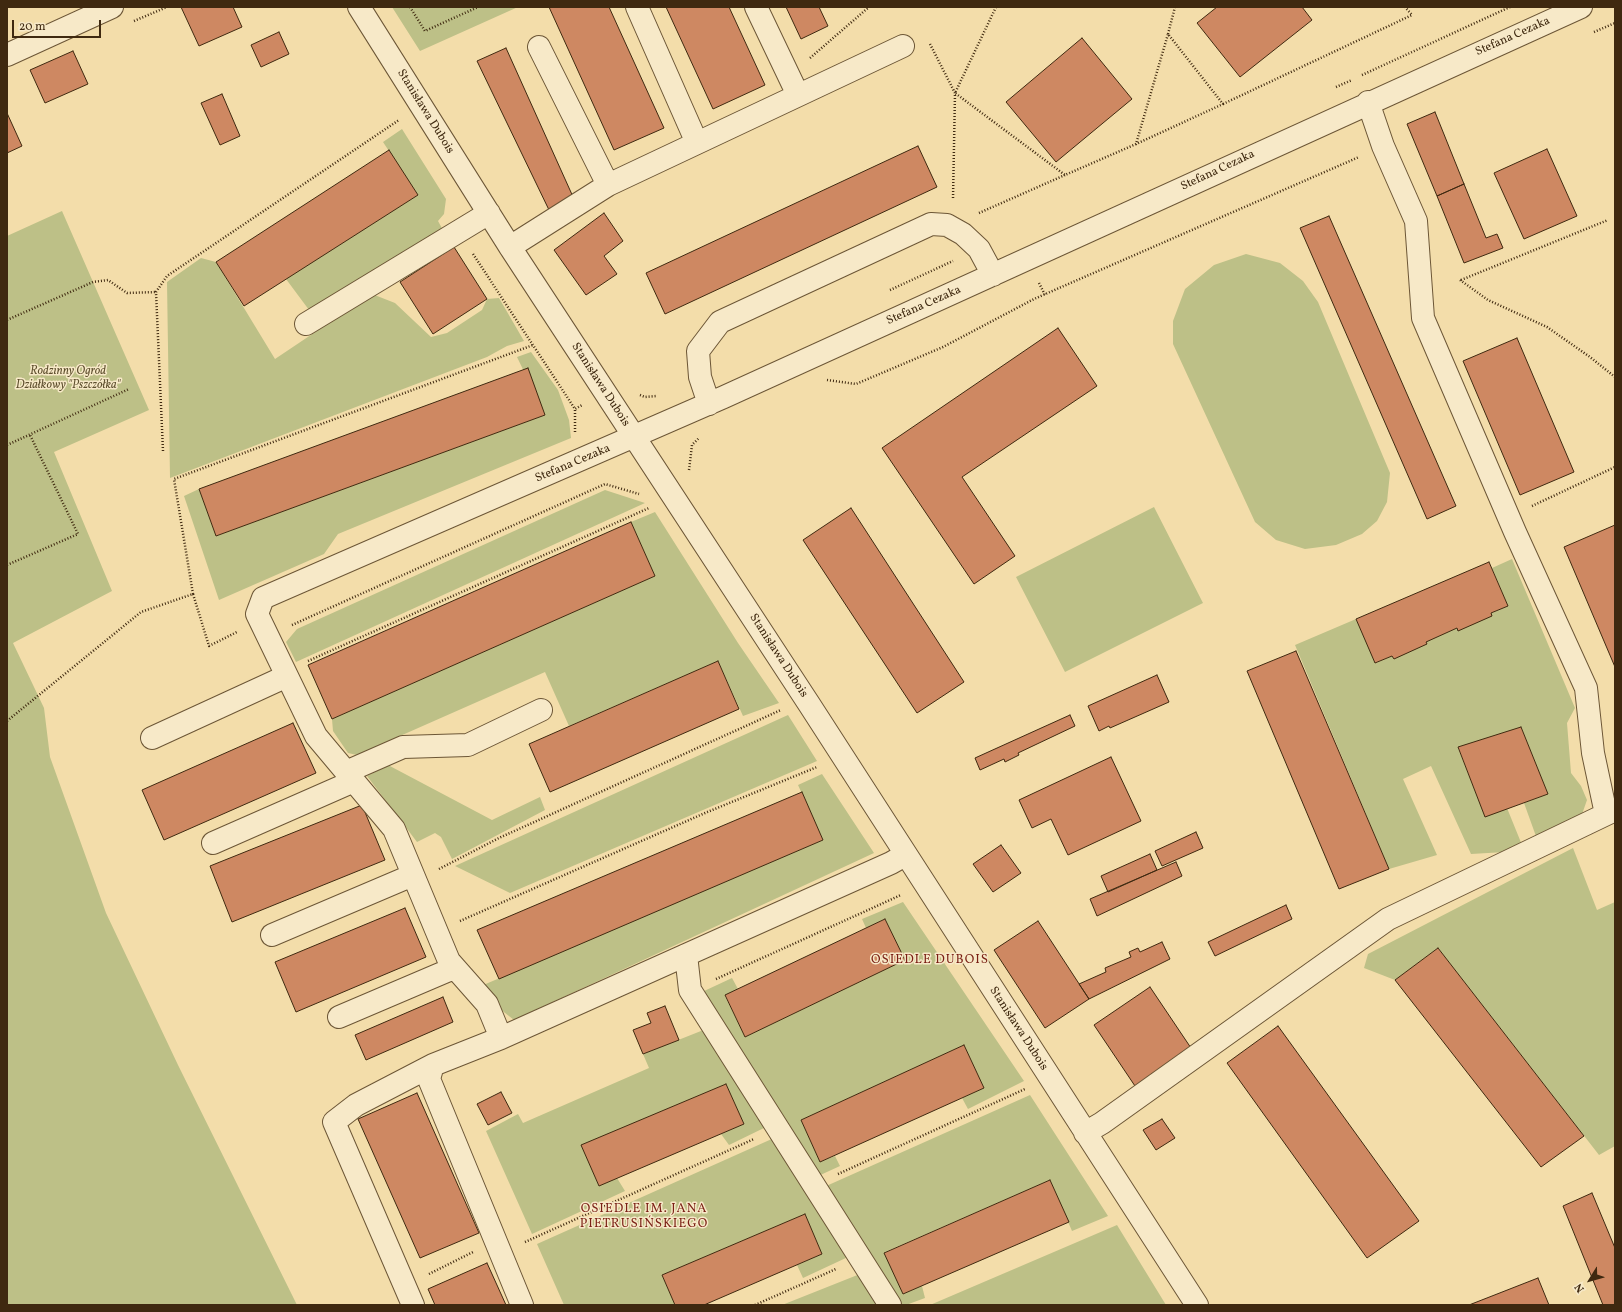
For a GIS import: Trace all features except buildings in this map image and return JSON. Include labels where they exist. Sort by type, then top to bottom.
[{"type":"street","points":[[7,55],[112,7]]},
{"type":"street","name":"Stanisława Dubois","points":[[359,7],[510,246],[809,704],[905,855],[1197,1305]]},
{"type":"street","points":[[637,7],[697,143]]},
{"type":"street","points":[[756,7],[798,95]]},
{"type":"street","name":"Stefana Cezaka","points":[[260,621],[256,614],[263,598],[709,404],[1368,102],[1581,7]]},
{"type":"street","points":[[510,246],[608,185],[903,46]]},
{"type":"street","points":[[539,47],[608,185]]},
{"type":"street","points":[[1086,1133],[1108,1119],[1388,919],[1611,812],[1593,753],[1586,688],[1514,532],[1423,318],[1416,221],[1383,146],[1368,102]]},
{"type":"street","points":[[306,324],[489,213]]},
{"type":"street","points":[[709,404],[700,377],[698,351],[720,322],[931,224],[947,225],[963,234],[979,249],[993,275]]},
{"type":"street","points":[[260,621],[294,670],[316,736],[394,829],[449,961],[487,1004],[501,1038]]},
{"type":"street","points":[[152,738],[294,670]]},
{"type":"street","points":[[213,844],[350,777],[403,747],[468,746],[541,710]]},
{"type":"street","points":[[409,1296],[334,1122],[356,1105],[433,1065],[501,1038],[891,863],[905,855]]},
{"type":"street","points":[[272,935],[415,878]]},
{"type":"street","points":[[686,955],[690,990],[890,1305]]},
{"type":"street","points":[[339,1017],[454,968]]},
{"type":"street","points":[[433,1065],[429,1078],[522,1305]]},
{"type":"path","points":[[410,7],[426,31],[478,7]]},
{"type":"path","points":[[798,95],[796,77],[799,67],[869,7]]},
{"type":"path","points":[[953,204],[955,93],[996,7]]},
{"type":"path","points":[[1136,144],[1175,7]]},
{"type":"path","points":[[973,215],[1136,144],[1412,15],[1405,7]]},
{"type":"path","points":[[1331,89],[1510,7]]},
{"type":"path","points":[[1591,33],[1615,22]]},
{"type":"path","points":[[1168,34],[1223,104]]},
{"type":"path","points":[[930,43],[955,93],[1065,175]]},
{"type":"path","points":[[163,451],[156,292],[167,276],[422,107]]},
{"type":"path","points":[[823,379],[856,384],[943,347],[1034,299],[1223,218],[1383,146]]},
{"type":"path","points":[[1608,220],[1460,280],[1488,300],[1547,327],[1590,357],[1615,377]]},
{"type":"path","points":[[887,291],[979,249]]},
{"type":"path","points":[[7,320],[93,282],[108,280],[126,293],[156,292]]},
{"type":"path","points":[[260,621],[209,646],[193,594],[174,479],[533,345],[576,409],[615,384],[645,397],[663,395]]},
{"type":"path","points":[[7,445],[129,389]]},
{"type":"path","points":[[7,565],[78,534],[30,435]]},
{"type":"path","points":[[688,474],[692,445],[701,436]]},
{"type":"path","points":[[1531,506],[1615,468]]},
{"type":"path","points":[[289,626],[605,484],[641,495]]},
{"type":"path","points":[[294,670],[653,506]]},
{"type":"path","points":[[7,721],[112,638],[141,612],[193,594]]},
{"type":"path","points":[[415,878],[499,838],[784,709]]},
{"type":"path","points":[[454,924],[698,816],[820,766]]},
{"type":"path","points":[[690,990],[902,894]]},
{"type":"path","points":[[814,1185],[1026,1088]]},
{"type":"path","points":[[409,1296],[499,1247],[779,1128]]},
{"type":"path","points":[[755,1305],[861,1259]]},
{"type":"green space","points":[[392,7],[518,7],[420,51]]},
{"type":"green space","points":[[402,129],[446,199],[444,214],[438,221],[444,232],[312,314],[286,279],[418,195],[383,142]]},
{"type":"green space","name":"Rodzinny Ogród Działkowy \"Pszczółka\"","points":[[62,211],[149,410],[54,452],[112,591],[13,643],[44,708],[50,757],[106,913],[178,1065],[297,1305],[7,1305],[7,236]]},
{"type":"green space","points":[[1246,254],[1280,263],[1303,281],[1318,302],[1390,473],[1387,502],[1377,521],[1362,534],[1336,545],[1305,549],[1276,540],[1255,522],[1173,344],[1173,321],[1185,289],[1214,265]]},
{"type":"green space","points":[[201,258],[216,262],[275,359],[372,294],[395,303],[431,337],[447,333],[482,310],[487,299],[499,298],[524,341],[507,346],[487,357],[170,478],[167,282]]},
{"type":"green space","points":[[531,352],[558,390],[569,420],[571,438],[338,534],[324,554],[219,600],[184,496],[199,489],[216,536],[545,415],[517,357]]},
{"type":"green space","points":[[605,490],[645,503],[296,662],[286,642],[297,629]]},
{"type":"green space","points":[[1154,507],[1203,603],[1065,672],[1016,577]]},
{"type":"green space","points":[[655,512],[738,643],[779,703],[743,716],[718,661],[569,726],[545,672],[357,755],[348,753],[333,731],[332,719],[655,576],[631,522]]},
{"type":"green space","points":[[1512,559],[1575,708],[1567,723],[1571,773],[1581,786],[1587,800],[1580,820],[1537,839],[1524,803],[1548,794],[1521,727],[1458,748],[1485,816],[1507,808],[1522,845],[1505,852],[1471,854],[1431,766],[1403,779],[1437,855],[1389,869],[1295,645],[1356,619],[1376,663],[1508,606],[1492,568]]},
{"type":"green space","points":[[788,715],[817,761],[510,893],[455,866]]},
{"type":"green space","points":[[388,765],[492,820],[540,797],[545,810],[452,859],[441,837],[435,833],[417,842],[367,776]]},
{"type":"green space","points":[[822,774],[874,853],[514,1020],[490,1001],[481,986],[823,840],[798,785]]},
{"type":"green space","points":[[1573,848],[1597,910],[1615,902],[1615,1146],[1599,1155],[1438,948],[1395,980],[1364,968],[1368,954]]},
{"type":"green space","points":[[903,902],[1024,1081],[968,1109],[962,1098],[984,1088],[964,1045],[801,1120],[820,1162],[835,1156],[840,1166],[816,1177],[702,992],[732,978],[738,989],[725,996],[745,1037],[905,960],[885,919],[866,928],[862,919]]},
{"type":"green space","points":[[706,1029],[766,1127],[729,1145],[721,1134],[744,1124],[726,1084],[582,1145],[599,1186],[617,1178],[625,1191],[532,1234],[486,1131],[518,1114],[523,1123],[649,1068],[643,1054]]},
{"type":"green space","points":[[1030,1095],[1108,1216],[1072,1231],[1050,1180],[885,1252],[903,1294],[922,1286],[925,1298],[906,1305],[898,1305],[824,1187]]},
{"type":"green space","points":[[774,1138],[848,1257],[803,1278],[797,1265],[822,1254],[805,1214],[662,1275],[675,1305],[564,1305],[537,1244]]},
{"type":"green space","points":[[1117,1225],[1166,1305],[930,1305]]},
{"type":"green space","points":[[865,1272],[881,1305],[782,1305]]},
{"type":"district","name":"OSIEDLE DUBOIS","points":[[930,961]]},
{"type":"district","name":"OSIEDLE IM. JANA PIETRUSIŃSKIEGO","points":[[644,1218]]}]
